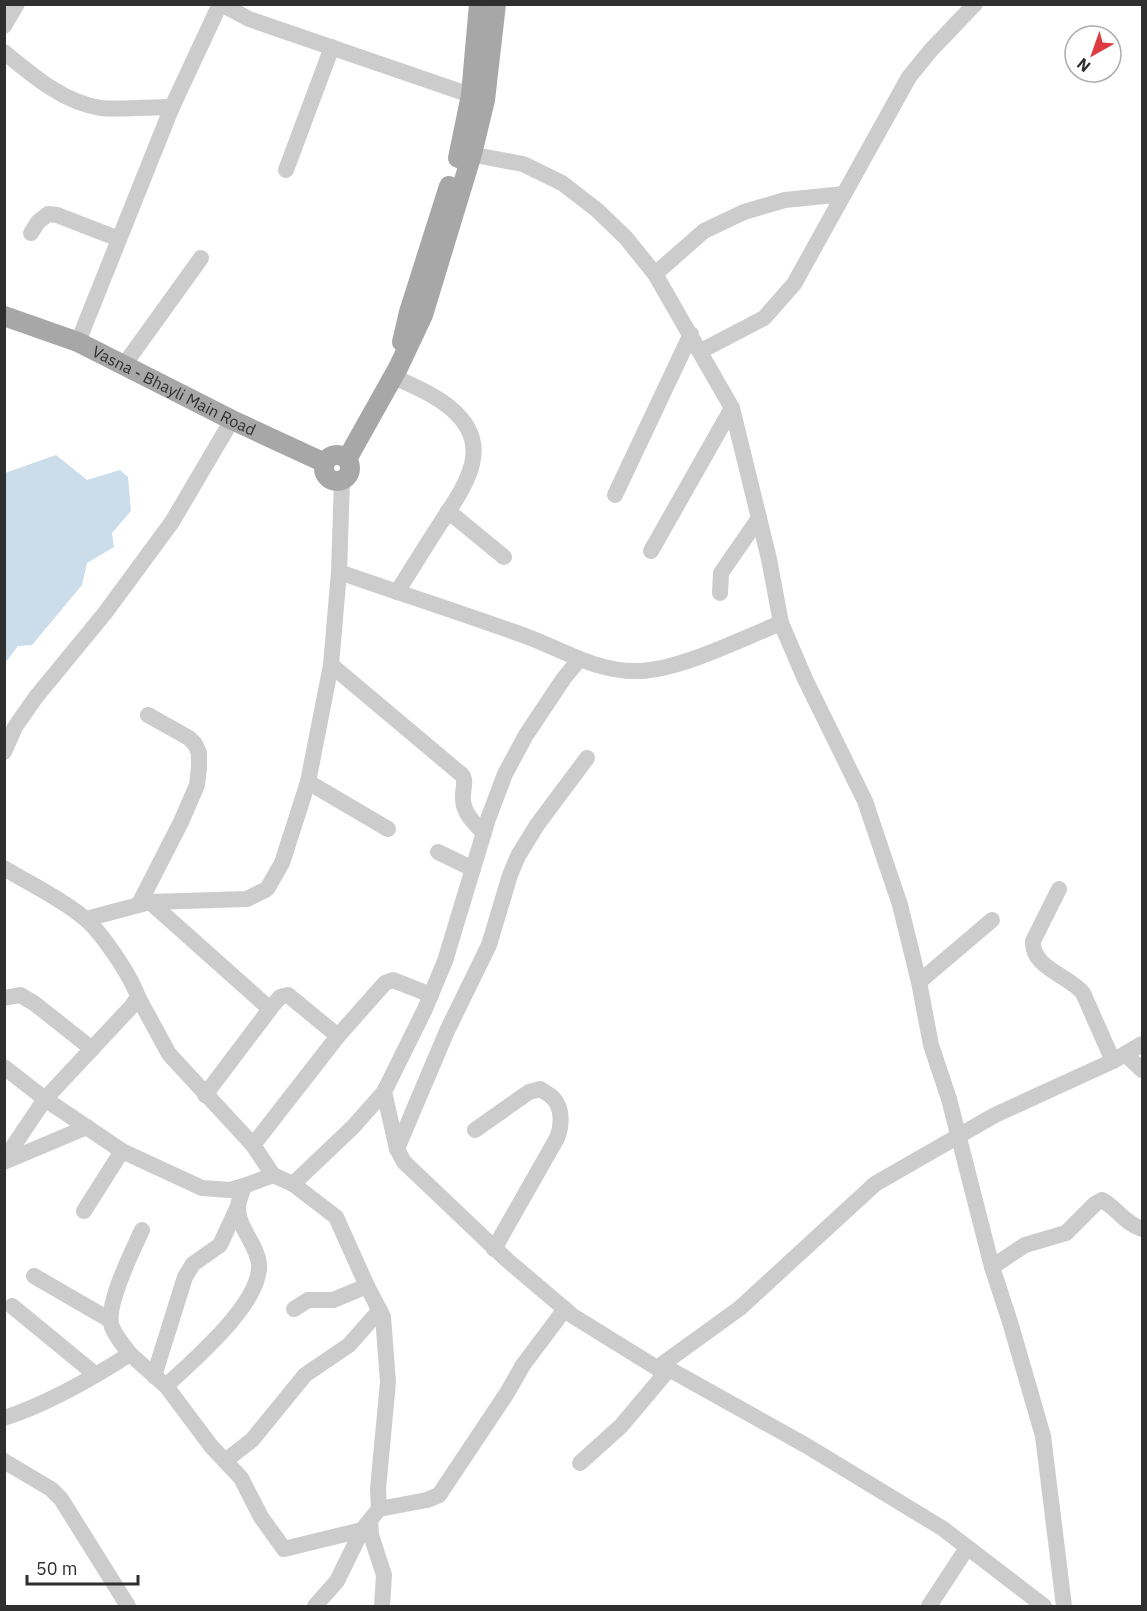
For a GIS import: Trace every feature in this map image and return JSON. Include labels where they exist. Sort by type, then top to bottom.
[{"type":"main road","points":[[478,97],[479,4]]},
{"type":"main road","points":[[347,459],[335,455],[327,459],[324,472],[329,479],[342,481],[349,476],[347,459],[395,373],[423,315],[466,153],[496,4]]},
{"type":"main road","name":"Vasna - Bhayli Main Road","points":[[10,315],[78,342],[232,420],[325,463]]},
{"type":"street","points":[[4,26],[17,4]]},
{"type":"street","points":[[78,342],[172,107],[220,4],[249,19],[478,97]]},
{"type":"street","points":[[700,351],[764,318],[794,284],[909,77],[966,7]]},
{"type":"street","points":[[286,170],[332,47]]},
{"type":"street","points":[[4,52],[30,74],[74,100],[101,108],[172,107]]},
{"type":"street","points":[[466,153],[523,164],[562,183],[626,238],[655,274],[732,408],[769,558],[781,623],[865,801],[900,905],[932,1045],[949,1099],[992,1268],[1044,1436],[1064,1606]]},
{"type":"street","points":[[655,274],[704,231],[744,212],[785,200],[844,194]]},
{"type":"street","points":[[31,233],[38,222],[48,214],[57,215],[119,240]]},
{"type":"street","points":[[124,365],[201,258]]},
{"type":"street","points":[[615,495],[691,334]]},
{"type":"street","points":[[395,373],[442,401],[463,421],[472,441],[472,463],[462,489],[397,592]]},
{"type":"street","points":[[651,551],[732,408]]},
{"type":"street","points":[[4,752],[15,727],[36,697],[105,613],[172,522],[232,420]]},
{"type":"street","points":[[86,919],[144,903],[247,899],[267,889],[282,863],[308,782],[331,665],[339,572],[342,481]]},
{"type":"street","points":[[448,511],[504,557]]},
{"type":"street","points":[[720,593],[721,573],[759,518]]},
{"type":"street","points":[[339,572],[530,638],[579,660],[609,669],[639,671],[664,668],[781,623]]},
{"type":"street","points":[[293,1184],[353,1127],[384,1092],[431,995],[448,952],[484,833],[505,774],[526,735],[564,678],[579,660]]},
{"type":"street","points":[[331,665],[462,775],[465,809],[484,833]]},
{"type":"street","points":[[144,903],[197,785],[200,767],[199,753],[195,744],[182,733],[148,716]]},
{"type":"street","points":[[397,1149],[447,1030],[489,945],[518,856],[537,825],[587,758]]},
{"type":"street","points":[[308,782],[388,829]]},
{"type":"street","points":[[438,852],[473,869]]},
{"type":"street","points":[[4,868],[86,919],[117,957],[169,1054],[253,1145],[273,1175],[293,1184],[336,1217],[383,1317],[388,1382],[378,1489],[370,1520],[337,1581],[315,1606]]},
{"type":"street","points":[[1059,889],[1033,941],[1032,949],[1035,956],[1076,985],[1083,993],[1119,1057],[1143,1070]]},
{"type":"street","points":[[144,903],[270,1009]]},
{"type":"street","points":[[919,982],[992,920]]},
{"type":"street","points":[[253,1145],[338,1036],[386,983],[393,980],[431,995]]},
{"type":"street","points":[[4,998],[21,995],[92,1049]]},
{"type":"street","points":[[205,1095],[280,997],[288,995],[338,1036]]},
{"type":"street","points":[[4,1161],[45,1100],[138,997]]},
{"type":"street","points":[[580,1463],[621,1426],[663,1369],[740,1308],[875,1184],[995,1115],[1143,1044]]},
{"type":"street","points":[[4,1067],[45,1100],[122,1151],[202,1188],[230,1190],[273,1175]]},
{"type":"street","points":[[475,1130],[529,1092],[540,1089],[553,1097],[560,1114],[561,1127],[557,1138],[500,1255]]},
{"type":"street","points":[[384,1092],[397,1149],[404,1162],[500,1255],[573,1316],[663,1369],[807,1446],[942,1528],[1044,1606]]},
{"type":"street","points":[[4,1161],[87,1127]]},
{"type":"street","points":[[84,1211],[122,1151]]},
{"type":"street","points":[[160,1381],[185,1277],[193,1264],[220,1245],[238,1206],[244,1186]]},
{"type":"street","points":[[992,1268],[1025,1245],[1066,1233],[1095,1203],[1102,1200],[1129,1223],[1143,1229]]},
{"type":"street","points":[[160,1381],[221,1334],[240,1309],[255,1282],[259,1265],[254,1246],[239,1216],[238,1206]]},
{"type":"street","points":[[142,1230],[115,1295],[110,1320],[112,1328],[130,1354],[160,1381],[211,1446],[241,1478],[263,1521],[284,1549],[370,1520],[407,1504],[439,1495],[523,1365],[565,1309]]},
{"type":"street","points":[[34,1276],[110,1320]]},
{"type":"street","points":[[294,1309],[308,1300],[333,1300],[367,1286]]},
{"type":"street","points":[[12,1306],[96,1375]]},
{"type":"street","points":[[225,1461],[252,1440],[305,1374],[349,1345],[380,1310]]},
{"type":"street","points":[[4,1418],[25,1412],[96,1375],[130,1354]]},
{"type":"street","points":[[4,1461],[51,1489],[61,1499],[128,1606]]},
{"type":"street","points":[[370,1520],[371,1535],[384,1575],[382,1606]]},
{"type":"street","points":[[929,1606],[967,1548]]},
{"type":"water","points":[[56,455],[87,480],[120,470],[128,477],[131,511],[112,533],[114,547],[87,563],[82,585],[32,645],[18,646],[5,663],[5,473]]}]
